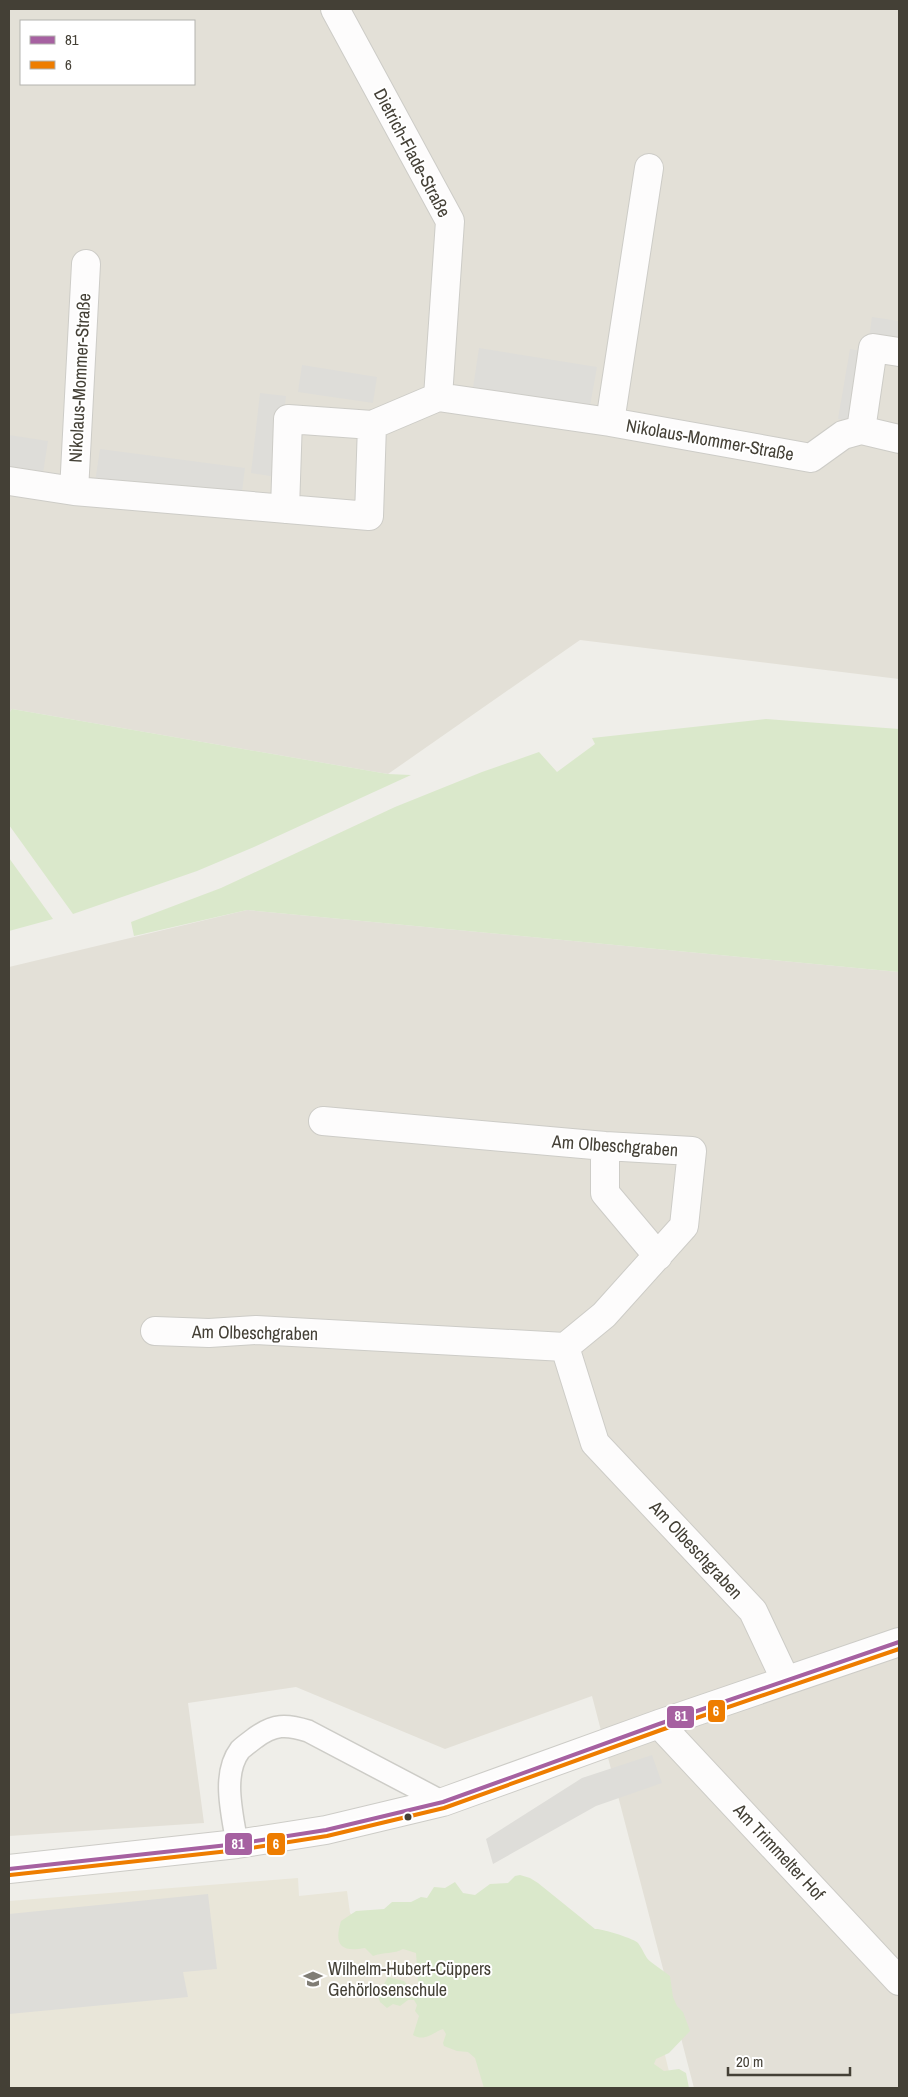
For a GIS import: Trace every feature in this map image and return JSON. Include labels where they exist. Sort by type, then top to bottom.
[{"type":"street","name":"Dietrich-Flade-Straße","points":[[335,9],[450,221],[438,397]]},
{"type":"street","name":"Nikolaus-Mommer-Straße","points":[[610,422],[650,168]]},
{"type":"street","name":"Nikolaus-Mommer-Straße","points":[[74,491],[86,264]]},
{"type":"street","points":[[899,352],[873,348],[861,430],[899,439]]},
{"type":"street","name":"Nikolaus-Mommer-Straße","points":[[438,397],[610,422],[811,458],[842,435],[861,430]]},
{"type":"street","points":[[285,510],[288,419],[372,425],[438,397]]},
{"type":"street","points":[[9,481],[74,491],[369,516],[372,425]]},
{"type":"street","name":"Am Olbeschgraben","points":[[155,1331],[208,1333],[256,1330],[565,1347],[604,1314],[684,1226],[692,1151],[605,1146],[323,1121]]},
{"type":"street","points":[[605,1146],[605,1193],[658,1256]]},
{"type":"street","name":"Am Olbeschgraben","points":[[565,1347],[595,1443],[753,1611],[784,1680]]},
{"type":"street","points":[[9,1869],[237,1844],[326,1830],[443,1802],[784,1680],[899,1642]]},
{"type":"street","name":"Am Trimmelter Hof","points":[[659,1724],[899,1981]]},
{"type":"lane","points":[[237,1844],[230,1782],[234,1759],[241,1749],[263,1732],[275,1727],[291,1726],[308,1731],[443,1802]]},
{"type":"shaded area","points":[[9,9],[899,9],[899,679],[580,640],[388,774],[12,709],[9,713]]},
{"type":"shaded area","points":[[872,317],[899,321],[899,343],[869,339]]},
{"type":"shaded area","points":[[479,348],[597,367],[590,406],[473,388]]},
{"type":"shaded area","points":[[850,349],[868,352],[856,423],[838,419]]},
{"type":"shaded area","points":[[302,365],[377,377],[373,403],[298,392]]},
{"type":"shaded area","points":[[260,393],[286,396],[277,477],[251,473]]},
{"type":"shaded area","points":[[9,435],[48,441],[43,473],[9,468]]},
{"type":"shaded area","points":[[100,449],[245,468],[241,500],[95,482]]},
{"type":"shaded area","points":[[247,910],[899,972],[899,2088],[694,2088],[592,1696],[445,1749],[296,1687],[188,1703],[204,1823],[9,1836],[9,967]]},
{"type":"shaded area","points":[[652,1755],[662,1783],[596,1806],[493,1864],[486,1839],[582,1778]]},
{"type":"shaded area","name":"Wilhelm-Hubert-Cüppers Gehörlosenschule","points":[[298,1878],[299,1896],[347,1891],[350,1913],[361,1924],[652,2002],[673,2088],[9,2088],[9,1901]]},
{"type":"shaded area","points":[[208,1894],[217,1969],[183,1972],[188,1997],[9,2014],[9,1914]]},
{"type":"green space","points":[[12,709],[388,774],[411,775],[197,871],[73,914],[9,825],[9,713]]},
{"type":"green space","points":[[766,719],[899,729],[899,972],[247,910],[134,936],[131,922],[221,888],[395,807],[482,772],[539,752],[557,772],[595,744],[592,738]]},
{"type":"green space","points":[[9,858],[53,919],[9,931]]},
{"type":"green space","points":[[520,1875],[538,1883],[595,1929],[636,1941],[649,1960],[670,1976],[673,1997],[677,2006],[683,2012],[690,2031],[669,2053],[656,2059],[654,2064],[664,2071],[679,2069],[686,2073],[689,2088],[484,2088],[475,2058],[468,2052],[457,2051],[444,2046],[446,2034],[443,2029],[421,2038],[413,2035],[419,2016],[415,2011],[417,2005],[414,2000],[408,2000],[400,2006],[393,2004],[387,2008],[380,2002],[376,1991],[381,1989],[388,1977],[404,1981],[414,1992],[423,1993],[424,1987],[418,1982],[416,1953],[403,1949],[373,1956],[365,1948],[345,1948],[339,1941],[341,1921],[356,1911],[384,1909],[392,1902],[411,1902],[421,1897],[427,1898],[434,1887],[445,1888],[455,1882],[463,1893],[475,1895],[490,1884],[508,1883],[515,1876]]},
{"type":"transit line","name":"81","points":[[9,1869],[237,1844],[326,1830],[443,1802],[659,1724],[899,1642]]},
{"type":"transit line","name":"6","points":[[10,1875],[238,1850],[327,1836],[444,1808],[661,1730],[899,1649]]},
{"type":"place","name":"Wilhelm-Hubert-Cüppers Gehörlosenschule","points":[[313,1979]]}]
